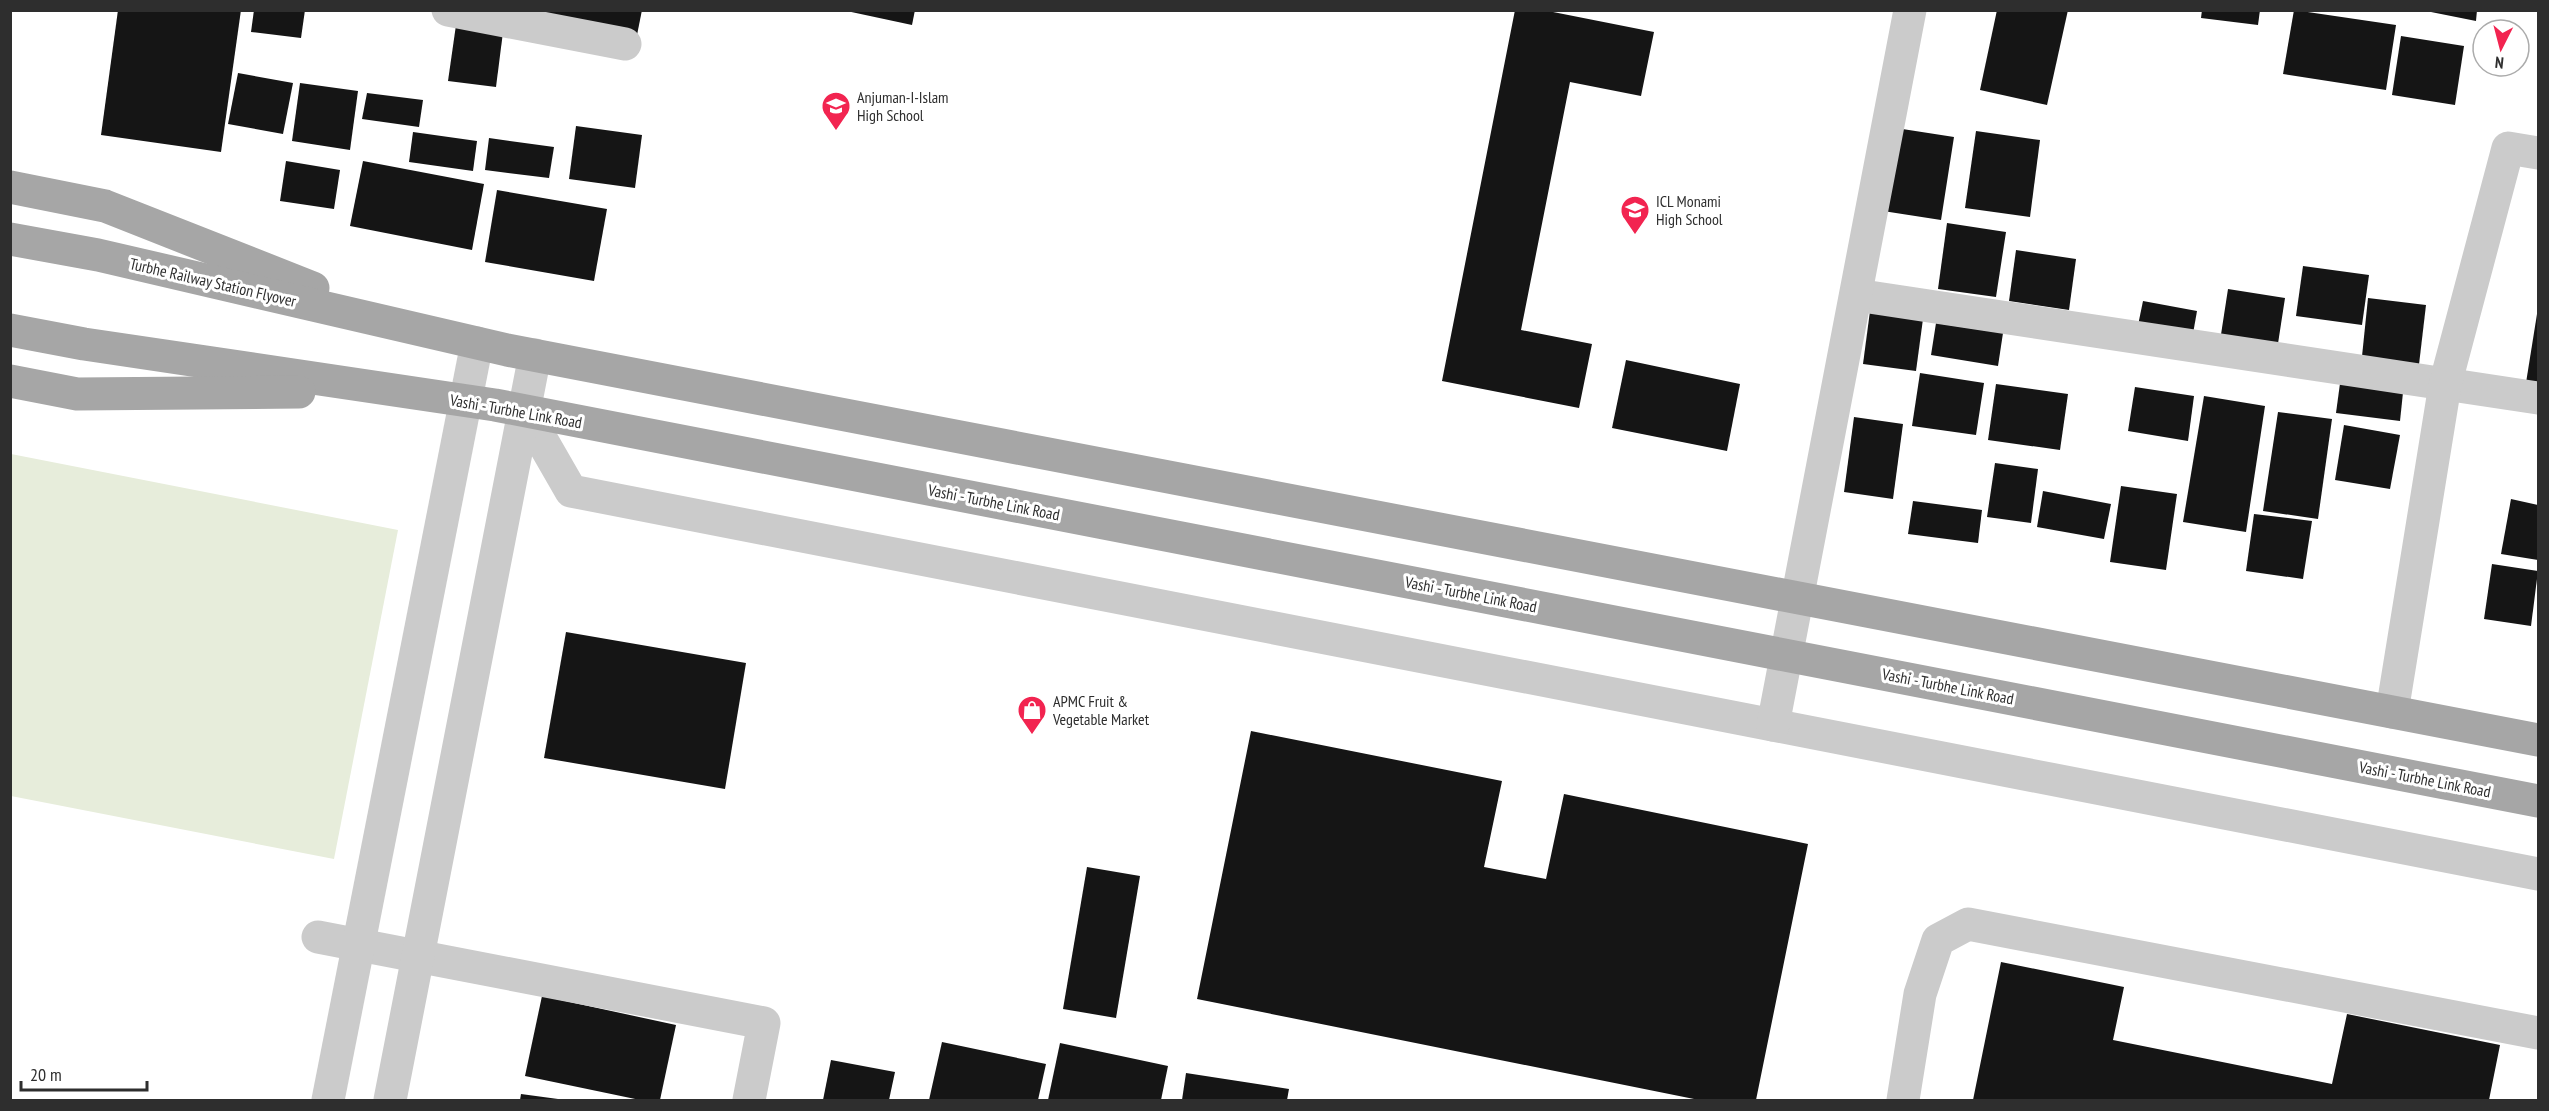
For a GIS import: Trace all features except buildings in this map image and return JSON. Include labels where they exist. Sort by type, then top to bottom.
[{"type":"main road","points":[[10,187],[105,206],[415,329],[535,356],[2538,740]]},
{"type":"main road","name":"Turbhe Railway Station Flyover","points":[[10,239],[98,255],[415,329]]},
{"type":"main road","points":[[10,330],[84,344],[403,392]]},
{"type":"main road","points":[[10,381],[77,394],[403,392]]},
{"type":"main road","name":"Vashi - Turbhe Link Road","points":[[403,392],[525,411],[2538,801]]},
{"type":"street","points":[[448,10],[625,44]]},
{"type":"street","points":[[1773,725],[1856,295],[1903,12]]},
{"type":"street","points":[[2392,712],[2445,385],[2508,148],[2538,153]]},
{"type":"street","points":[[1856,295],[2538,398]]},
{"type":"street","points":[[328,1101],[477,343]]},
{"type":"street","points":[[390,1101],[535,356]]},
{"type":"street","points":[[525,411],[571,491],[2538,874]]},
{"type":"street","points":[[1903,1101],[1920,994],[1938,940],[1968,924],[2538,1033]]},
{"type":"street","points":[[318,937],[764,1023],[749,1101]]},
{"type":"green space","points":[[11,454],[398,530],[334,859],[11,796]]},
{"type":"place","name":"Anjuman-I-Islam High School","points":[[836,132]]},
{"type":"place","name":"ICL Monami High School","points":[[1635,236]]},
{"type":"place","name":"APMC Fruit & Vegetable Market","points":[[1032,736]]}]
